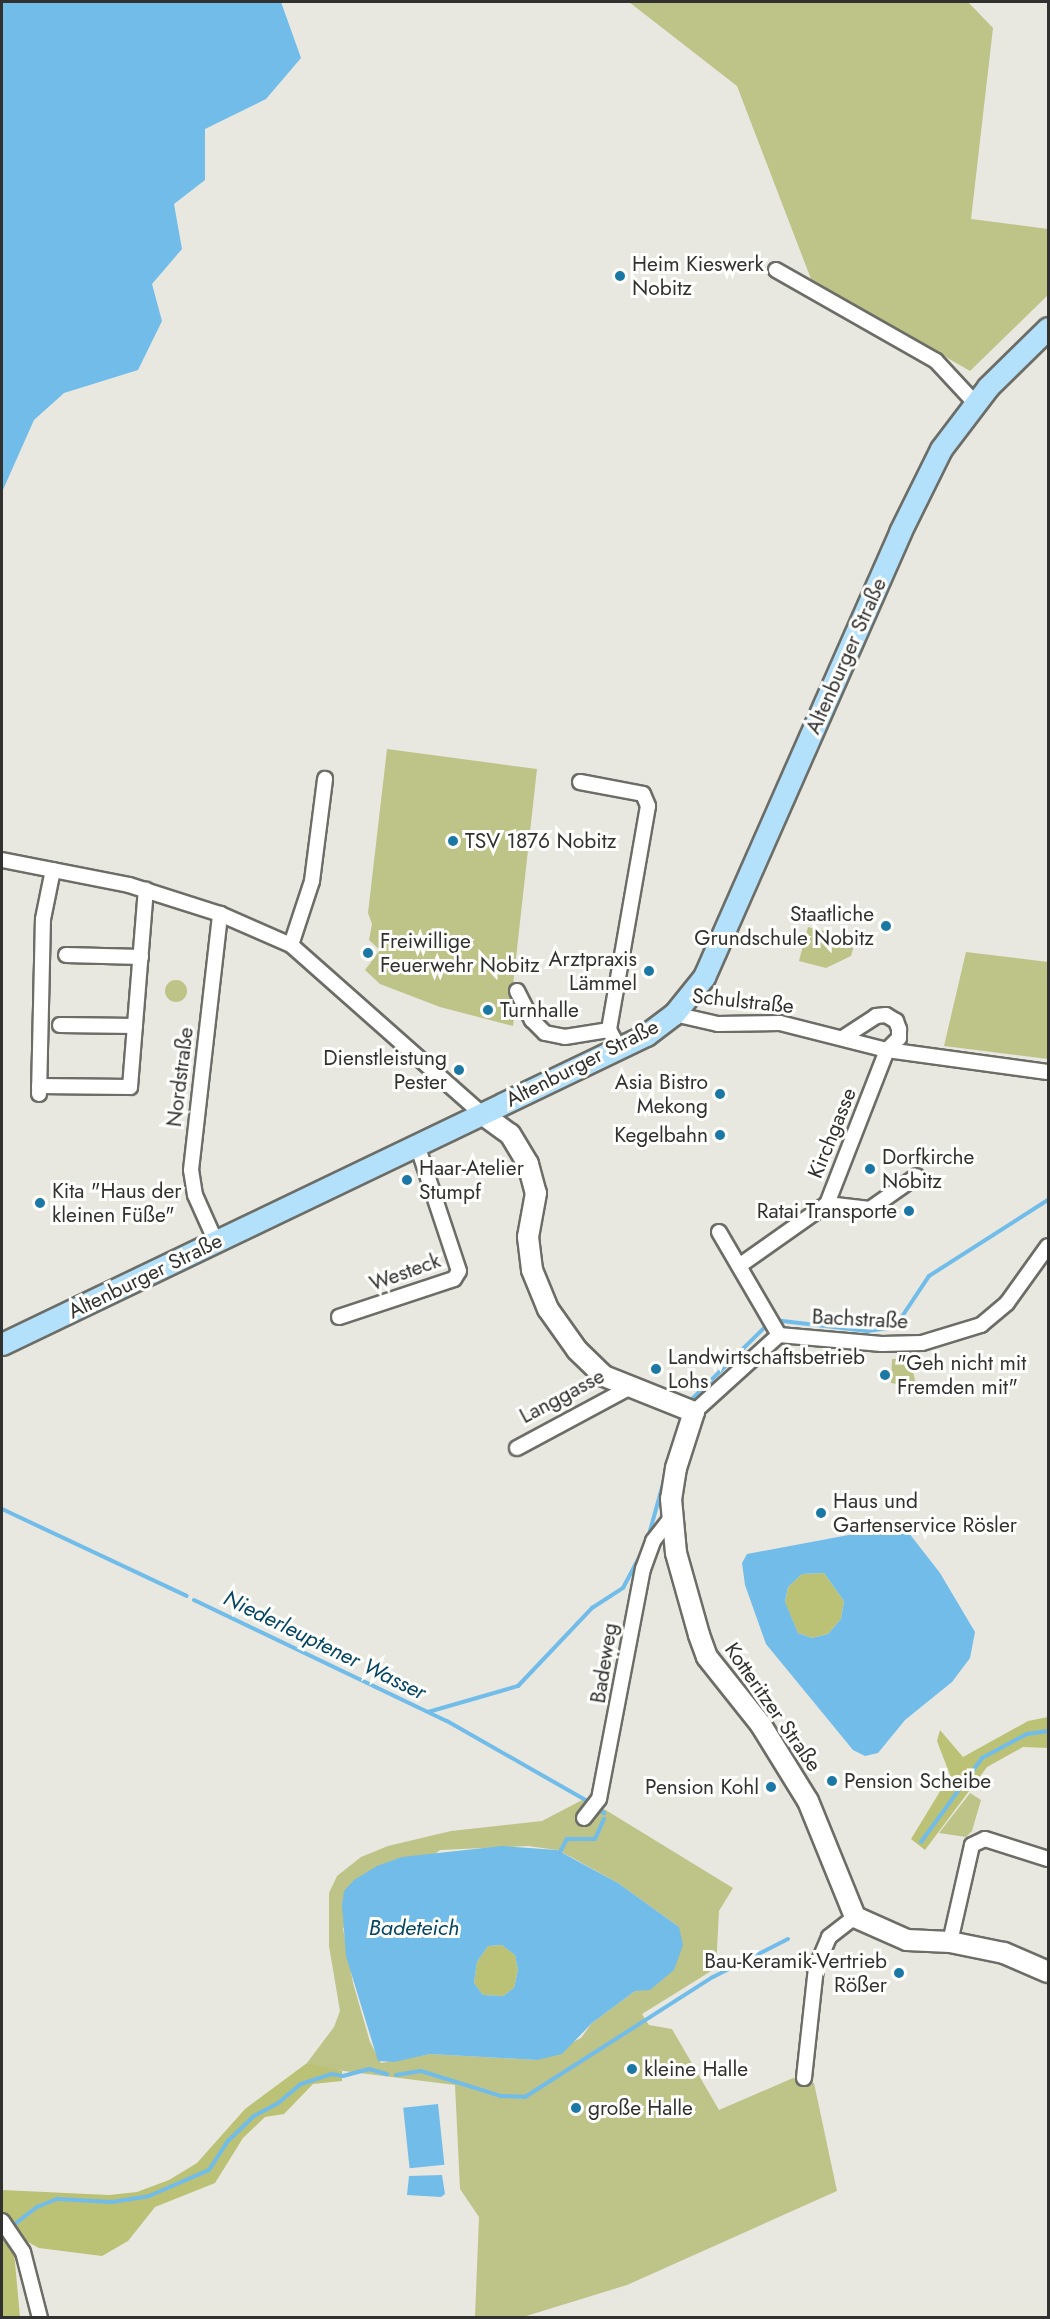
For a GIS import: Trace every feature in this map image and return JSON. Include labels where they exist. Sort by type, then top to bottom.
[{"type":"main road","name":"Altenburger Straße","points":[[2,1344],[482,1114],[614,1039],[646,1035],[674,1014],[704,978],[900,532],[941,449],[975,403],[1048,328]]},
{"type":"street","points":[[776,270],[936,361],[975,403]]},
{"type":"street","points":[[291,945],[312,881],[325,779]]},
{"type":"street","points":[[517,991],[531,1020],[545,1033],[565,1037],[614,1039],[647,799],[633,792],[580,782]]},
{"type":"street","points":[[2,860],[146,890],[220,914],[291,945],[482,1114]]},
{"type":"street","points":[[53,870],[43,920],[39,1090],[130,1087],[146,890]]},
{"type":"street","name":"Nordstraße","points":[[216,1242],[195,1195],[191,1170],[220,914]]},
{"type":"street","points":[[66,955],[141,957]]},
{"type":"street","name":"Schulstraße","points":[[674,1014],[718,1024],[780,1023],[844,1037],[887,1050],[1048,1072]]},
{"type":"street","points":[[844,1037],[876,1016],[886,1015],[896,1021],[899,1029],[898,1038],[887,1050]]},
{"type":"street","points":[[60,1024],[135,1026]]},
{"type":"street","name":"Kirchgasse","points":[[887,1050],[827,1204],[870,1209],[917,1176]]},
{"type":"street","name":"Langgasse","points":[[482,1114],[510,1134],[528,1164],[536,1193],[528,1237],[532,1270],[548,1309],[577,1350],[604,1376],[688,1409]]},
{"type":"street","name":"Westeck","points":[[339,1317],[454,1279],[459,1271],[417,1144]]},
{"type":"street","points":[[739,1266],[827,1204]]},
{"type":"street","points":[[688,1409],[774,1326],[719,1232]]},
{"type":"street","name":"Bachstraße","points":[[774,1326],[902,1343],[922,1343],[970,1329],[995,1316],[1048,1246]]},
{"type":"street","name":"Langgasse","points":[[517,1448],[630,1388]]},
{"type":"street","name":"Kotteritzer Straße","points":[[688,1409],[676,1468],[672,1517],[676,1552],[707,1657],[761,1725],[808,1801],[855,1917]]},
{"type":"street","name":"Badeweg","points":[[584,1818],[598,1799],[643,1569],[653,1541],[672,1517]]},
{"type":"street","points":[[950,1942],[972,1845],[984,1839],[1048,1859]]},
{"type":"street","points":[[804,2078],[816,1968],[829,1937],[855,1917],[907,1940],[950,1942],[1004,1953],[1048,1972]]},
{"type":"street","points":[[2,2221],[23,2252],[40,2318]]},
{"type":"green space","points":[[629,2],[968,2],[993,28],[971,219],[1048,229],[1048,295],[970,371],[811,279],[737,86]]},
{"type":"green space","name":"TSV 1876 Nobitz","points":[[387,749],[537,769],[513,985],[518,986],[513,1026],[440,1007],[380,984],[365,970],[380,950],[369,940],[372,924],[368,913]]},
{"type":"green space","points":[[808,927],[856,939],[851,956],[826,968],[799,961]]},
{"type":"green space","points":[[966,952],[1048,962],[1048,1059],[944,1046]]},
{"type":"green space","points":[[176,980],[184,983],[187,991],[184,999],[176,1002],[168,999],[165,991],[168,983]]},
{"type":"green space","points":[[892,1359],[905,1359],[907,1368],[912,1368],[917,1388],[891,1383]]},
{"type":"green space","points":[[824,1573],[844,1601],[841,1619],[828,1634],[812,1638],[798,1633],[785,1603],[788,1587],[802,1574]]},
{"type":"green space","points":[[1048,1717],[1048,1748],[1023,1747],[987,1767],[925,1850],[911,1839],[950,1775],[937,1741],[940,1730],[963,1757],[1028,1721]]},
{"type":"green space","points":[[970,1793],[981,1800],[972,1831],[966,1837],[939,1833]]},
{"type":"green space","points":[[586,1798],[733,1888],[719,1911],[716,1968],[642,2014],[649,2025],[672,2029],[719,2110],[793,2078],[814,2083],[837,2191],[627,2285],[523,2317],[475,2317],[479,2217],[460,2189],[455,2085],[320,2068],[307,2063],[334,2027],[340,2011],[329,1946],[329,1893],[337,1876],[361,1857],[388,1846],[451,1831],[542,1821]],"holes":[[[528,1846],[557,1850],[618,1883],[679,1927],[650,1989],[635,1991],[592,2023],[581,2038],[537,2060],[430,2054],[381,2063],[370,2042],[353,1983],[343,1928],[440,1850]]]},
{"type":"green space","points":[[502,1945],[515,1955],[518,1970],[514,1988],[503,1996],[483,1995],[474,1983],[477,1962],[488,1946]]},
{"type":"green space","points":[[307,2063],[342,2071],[342,2081],[313,2084],[284,2114],[265,2117],[243,2138],[215,2183],[155,2207],[128,2241],[102,2256],[39,2248],[26,2241],[14,2252],[20,2317],[2,2317],[2,2190],[109,2195],[137,2192],[169,2180],[197,2163],[245,2109]]},
{"type":"water","points":[[2,2],[281,2],[301,58],[266,99],[205,129],[205,180],[174,204],[182,249],[152,284],[162,321],[138,370],[64,393],[34,420],[2,492]]},
{"type":"water","points":[[875,1526],[905,1528],[940,1573],[975,1632],[970,1658],[952,1682],[905,1720],[878,1753],[865,1756],[853,1750],[766,1644],[745,1585],[742,1563],[747,1554],[854,1534]],"holes":[[[824,1573],[844,1601],[841,1619],[828,1634],[812,1638],[798,1633],[785,1602],[788,1587],[802,1574]]]},
{"type":"water","name":"Badeteich","points":[[502,1846],[557,1850],[618,1883],[679,1927],[683,1945],[674,1970],[650,1990],[635,1991],[592,2023],[562,2054],[537,2060],[430,2054],[394,2062],[378,2061],[346,1956],[342,1905],[344,1891],[354,1880],[377,1866],[402,1857]],"holes":[[[502,1945],[515,1955],[518,1970],[514,1988],[503,1996],[483,1995],[474,1983],[477,1962],[488,1946]]]},
{"type":"water","points":[[438,2104],[444,2165],[410,2168],[403,2108]]},
{"type":"water","points":[[442,2175],[445,2194],[441,2197],[407,2195],[409,2176]]},
{"type":"waterway","name":"Niederleuptener Wasser","points":[[774,1320],[867,1331],[889,1328],[901,1318],[929,1276],[1048,1200]]},
{"type":"waterway","name":"Niederleuptener Wasser","points":[[688,1403],[768,1324]]},
{"type":"waterway","name":"Niederleuptener Wasser","points":[[648,1538],[682,1415]]},
{"type":"waterway","name":"Niederleuptener Wasser","points":[[2,1509],[187,1596]]},
{"type":"waterway","name":"Niederleuptener Wasser","points":[[428,1712],[518,1686],[592,1608],[623,1588],[643,1550]]},
{"type":"waterway","name":"Niederleuptener Wasser","points":[[194,1600],[447,1721],[589,1802]]},
{"type":"waterway","points":[[921,1842],[982,1758],[1027,1734],[1048,1731]]},
{"type":"waterway","points":[[560,1852],[567,1839],[595,1839],[604,1819]]},
{"type":"waterway","points":[[396,2075],[421,2071],[501,2096],[525,2097],[713,1977],[788,1939]]},
{"type":"waterway","points":[[15,2224],[37,2207],[57,2199],[112,2202],[149,2196],[209,2170],[228,2141],[254,2116],[277,2104],[301,2084],[331,2074],[343,2076],[369,2069],[387,2074]]},
{"type":"place","name":"Heim Kieswerk Nobitz","points":[[620,276]]},
{"type":"place","name":"TSV 1876 Nobitz","points":[[453,841]]},
{"type":"place","name":"Staatliche Grundschule Nobitz","points":[[886,926]]},
{"type":"place","name":"Freiwillige Feuerwehr Nobitz","points":[[368,953]]},
{"type":"place","name":"Arztpraxis Lämmel","points":[[649,971]]},
{"type":"place","name":"Turnhalle","points":[[488,1010]]},
{"type":"place","name":"Dienstleistung Pester","points":[[459,1070]]},
{"type":"place","name":"Asia Bistro Mekong","points":[[720,1094]]},
{"type":"place","name":"Kegelbahn","points":[[720,1135]]},
{"type":"place","name":"Dorfkirche Nobitz","points":[[870,1169]]},
{"type":"place","name":"Haar-Atelier Stumpf","points":[[407,1180]]},
{"type":"place","name":"Kita \"Haus der kleinen Füße\"","points":[[40,1203]]},
{"type":"place","name":"Ratai Transporte","points":[[909,1211]]},
{"type":"place","name":"Landwirtschaftsbetrieb Lohs","points":[[656,1369]]},
{"type":"place","name":"\"Geh nicht mit Fremden mit\"","points":[[885,1375]]},
{"type":"place","name":"Haus und Gartenservice Rösler","points":[[821,1513]]},
{"type":"place","name":"Pension Scheibe","points":[[832,1781]]},
{"type":"place","name":"Pension Kohl","points":[[771,1787]]},
{"type":"place","name":"Bau-Keramik-Vertrieb Rößer","points":[[899,1973]]},
{"type":"place","name":"kleine Halle","points":[[632,2069]]},
{"type":"place","name":"große Halle","points":[[576,2108]]}]
